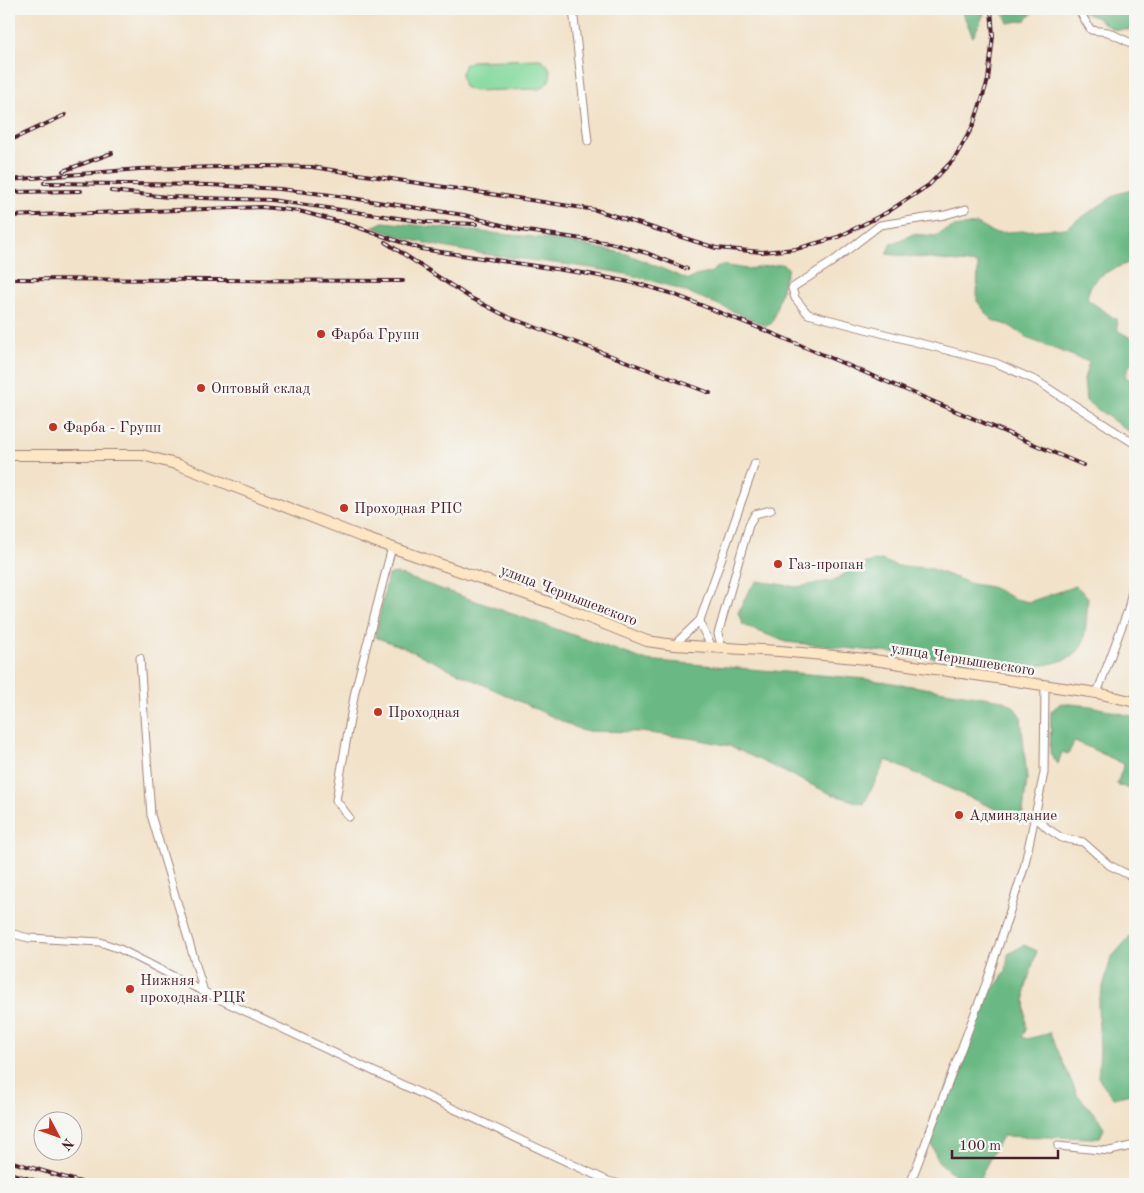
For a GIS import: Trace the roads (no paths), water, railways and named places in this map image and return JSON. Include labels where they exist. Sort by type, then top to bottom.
[{"type":"main road","name":"улица Чернышевского","points":[[9,455],[142,455],[179,465],[392,547],[554,604],[647,641],[674,645],[849,657],[1097,694],[1135,702]]},
{"type":"street","points":[[573,9],[588,141]]},
{"type":"street","points":[[1078,9],[1091,30],[1108,32],[1135,45]]},
{"type":"street","points":[[966,209],[945,216],[880,225],[832,262],[792,288],[795,298],[808,314],[996,363],[1037,380],[1135,444]]},
{"type":"street","points":[[674,645],[700,620],[755,463]]},
{"type":"street","points":[[717,647],[718,634],[749,525],[755,514],[771,510]]},
{"type":"street","points":[[349,817],[336,800],[355,691],[392,547]]},
{"type":"street","points":[[1097,694],[1128,610],[1135,576]]},
{"type":"street","points":[[700,620],[702,628],[717,647]]},
{"type":"street","points":[[140,658],[151,815],[204,992]]},
{"type":"street","points":[[910,1184],[987,981],[1024,868],[1036,818],[1044,772],[1045,686]]},
{"type":"street","points":[[1036,818],[1062,838],[1083,842],[1109,865],[1135,878]]},
{"type":"street","points":[[9,933],[29,938],[100,942],[120,949],[204,992],[450,1109],[608,1182],[620,1184]]},
{"type":"street","points":[[1058,1146],[1110,1151],[1135,1145]]},
{"type":"railway","points":[[9,180],[139,169],[263,166],[312,167],[596,210],[716,248],[762,252],[796,249],[838,237],[886,213],[929,185],[954,159],[973,126],[988,80],[993,36],[991,9]]},
{"type":"railway","points":[[9,141],[65,115]]},
{"type":"railway","points":[[63,171],[112,153]]},
{"type":"railway","points":[[44,183],[210,185],[280,189],[331,195],[464,215],[520,230],[610,243],[647,253],[687,269]]},
{"type":"railway","points":[[9,192],[81,191]]},
{"type":"railway","points":[[111,191],[168,197],[271,200],[426,222],[476,224]]},
{"type":"railway","points":[[9,216],[262,207],[299,211],[344,223]]},
{"type":"railway","points":[[339,221],[421,249],[589,274],[639,284],[673,294],[774,334],[1083,465]]},
{"type":"railway","points":[[385,242],[469,297],[508,317],[710,393]]},
{"type":"railway","points":[[9,279],[403,281]]},
{"type":"railway","points":[[9,1161],[87,1184]]},
{"type":"railway","points":[[9,1173],[47,1184]]},
{"type":"place","name":"Фарба Групп","points":[[321,334]]},
{"type":"place","name":"Оптовый склад","points":[[201,388]]},
{"type":"place","name":"Фарба - Групп","points":[[53,427]]},
{"type":"place","name":"Проходная РПС","points":[[344,508]]},
{"type":"place","name":"Газ-пропан","points":[[778,564]]},
{"type":"place","name":"Проходная","points":[[378,712]]},
{"type":"place","name":"Админздание","points":[[959,815]]},
{"type":"place","name":"Нижняя проходная РЦК","points":[[130,989]]}]
